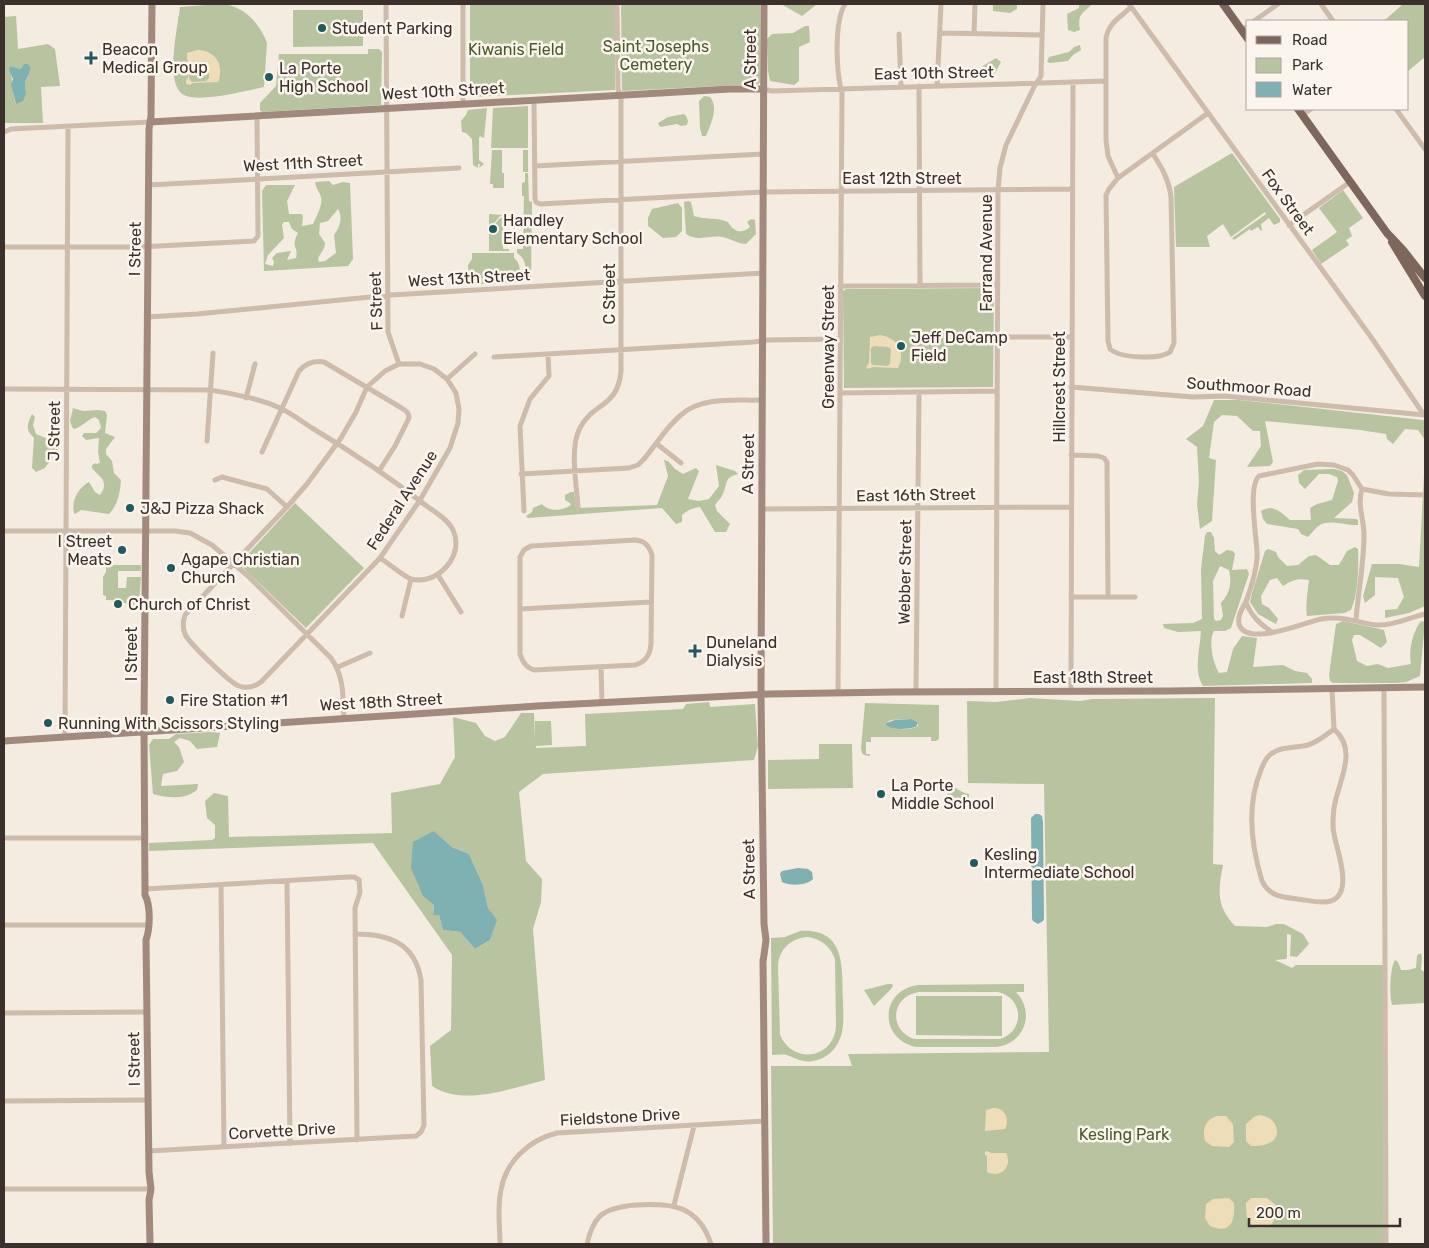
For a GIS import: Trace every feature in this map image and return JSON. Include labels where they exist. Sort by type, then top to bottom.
[{"type":"main road","points":[[1223,4],[1245,28]]},
{"type":"main road","points":[[1300,112],[1387,233],[1424,291]]},
{"type":"main road","points":[[1387,233],[1425,278]]},
{"type":"street","name":"I Street","points":[[150,1244],[149,1200],[151,1189],[146,940],[148,906],[145,889],[144,731],[146,390],[152,4]]},
{"type":"street","name":"F Street","points":[[386,4],[388,332],[398,364]]},
{"type":"street","points":[[463,4],[463,104]]},
{"type":"street","name":"C Street","points":[[578,508],[575,446],[580,428],[590,416],[612,399],[618,389],[621,372],[621,162],[617,4]]},
{"type":"street","name":"A Street","points":[[764,4],[761,694],[764,924],[766,940],[763,962],[766,1244]]},
{"type":"street","name":"Greenway Street","points":[[838,692],[841,191],[840,88],[837,37],[839,22],[845,4]]},
{"type":"street","points":[[937,86],[941,4]]},
{"type":"street","points":[[974,34],[975,4]]},
{"type":"street","name":"Farrand Avenue","points":[[996,691],[998,190],[1000,168],[1006,145],[1041,76],[1043,4]]},
{"type":"street","points":[[1255,20],[1278,4]]},
{"type":"street","points":[[1321,4],[1333,20]]},
{"type":"street","points":[[1118,178],[1108,156],[1106,140],[1109,106],[1106,81],[1107,33],[1114,21],[1130,5]]},
{"type":"street","name":"Fox Street","points":[[1130,5],[1382,352],[1425,415]]},
{"type":"street","points":[[940,33],[1042,35]]},
{"type":"street","points":[[899,34],[901,86]]},
{"type":"street","name":"East 10th Street","points":[[763,89],[772,91],[1106,81]]},
{"type":"street","name":"Hillcrest Street","points":[[1071,692],[1071,189],[1073,82]]},
{"type":"street","points":[[919,86],[920,285]]},
{"type":"street","name":"West 10th Street","points":[[4,132],[11,129],[730,89],[763,89]]},
{"type":"street","points":[[534,100],[534,166],[763,154]]},
{"type":"street","points":[[1397,110],[1425,150]]},
{"type":"street","points":[[1153,154],[1167,178],[1172,197],[1174,343],[1170,352],[1159,356],[1118,354],[1110,349],[1108,340],[1106,211],[1108,189],[1118,178],[1208,113]]},
{"type":"street","points":[[4,247],[149,247],[251,241],[256,239],[258,236],[257,116]]},
{"type":"street","name":"J Street","points":[[65,736],[68,127]]},
{"type":"street","name":"East 12th Street","points":[[534,166],[535,199],[540,204],[763,192],[1071,189]]},
{"type":"street","name":"West 11th Street","points":[[149,185],[459,168]]},
{"type":"street","points":[[1288,225],[1350,182]]},
{"type":"street","name":"West 13th Street","points":[[147,317],[197,314],[388,295],[763,273]]},
{"type":"street","points":[[840,286],[998,285]]},
{"type":"street","points":[[998,337],[1072,337]]},
{"type":"street","points":[[494,357],[763,341],[840,339]]},
{"type":"street","points":[[207,441],[213,353]]},
{"type":"street","points":[[233,563],[288,507],[336,443],[356,412],[367,387],[385,370],[398,364],[420,364],[434,369],[447,379],[475,354]]},
{"type":"street","points":[[524,510],[520,426],[530,399],[549,376],[548,354]]},
{"type":"street","points":[[262,452],[299,371],[311,362],[324,362],[406,410],[409,414],[409,418],[395,446],[379,471]]},
{"type":"street","points":[[246,398],[255,364]]},
{"type":"street","name":"Federal Avenue","points":[[233,563],[185,615],[183,621],[185,635],[237,685],[245,687],[256,686],[380,558],[437,474],[450,448],[458,423],[459,409],[456,393],[447,379]]},
{"type":"street","name":"Southmoor Road","points":[[1071,387],[1193,397],[1224,396],[1425,415]]},
{"type":"street","points":[[4,389],[210,390],[246,398],[281,409],[379,471],[420,500],[448,522],[455,537],[455,555],[448,566],[438,575],[425,579],[411,579],[380,558]]},
{"type":"street","points":[[840,393],[997,391]]},
{"type":"street","name":"Webber Street","points":[[916,692],[919,392]]},
{"type":"street","points":[[521,474],[629,468],[638,464],[657,444],[675,420],[686,410],[714,402],[762,400]]},
{"type":"street","points":[[657,444],[681,463]]},
{"type":"street","points":[[1071,455],[1098,456],[1104,458],[1107,462],[1108,597]]},
{"type":"street","points":[[1425,495],[1389,494],[1362,489],[1348,470],[1334,464],[1318,464],[1263,474],[1256,478],[1254,494],[1258,561],[1246,602],[1239,618],[1241,628],[1250,632],[1279,632],[1321,619],[1342,618],[1379,625],[1425,614]]},
{"type":"street","points":[[215,480],[222,477],[267,489],[288,507]]},
{"type":"street","points":[[1356,620],[1363,560],[1364,527],[1359,498],[1362,489]]},
{"type":"street","name":"East 16th Street","points":[[761,509],[1071,507]]},
{"type":"street","points":[[4,531],[175,531],[190,533],[212,545],[307,634],[338,667],[343,686],[344,718]]},
{"type":"street","points":[[640,541],[648,546],[652,555],[651,602],[651,644],[650,654],[646,660],[635,665],[534,670],[522,662],[520,654],[520,557],[527,547],[640,541]]},
{"type":"street","points":[[438,575],[461,612]]},
{"type":"street","points":[[402,616],[411,579]]},
{"type":"street","points":[[1071,597],[1135,597]]},
{"type":"street","points":[[520,609],[651,602]]},
{"type":"street","points":[[1246,602],[1257,621],[1272,632]]},
{"type":"street","points":[[338,667],[370,653]]},
{"type":"street","points":[[601,667],[602,702]]},
{"type":"street","name":"East 18th Street","points":[[761,694],[1425,687]]},
{"type":"street","points":[[1384,688],[1386,1244]]},
{"type":"street","points":[[1332,689],[1334,729],[1342,739],[1347,750],[1347,760],[1336,798],[1333,823],[1343,875],[1342,890],[1336,898],[1326,902],[1273,894],[1265,887],[1262,881],[1253,843],[1251,814],[1259,776],[1270,754],[1280,749],[1309,745],[1334,729]]},
{"type":"street","name":"West 18th Street","points":[[4,741],[344,718],[761,694]]},
{"type":"street","points":[[4,838],[145,838]]},
{"type":"street","points":[[145,889],[348,877],[362,878],[355,908],[357,1140]]},
{"type":"street","points":[[287,881],[290,1144]]},
{"type":"street","points":[[221,885],[224,1147]]},
{"type":"street","points":[[4,925],[148,925]]},
{"type":"street","name":"Corvette Drive","points":[[149,1151],[416,1136],[421,1132],[424,1125],[422,980],[420,971],[413,956],[403,946],[391,939],[376,934],[355,934]]},
{"type":"street","points":[[4,1013],[147,1012]]},
{"type":"street","points":[[4,1102],[149,1100]]},
{"type":"street","name":"Fieldstone Drive","points":[[500,1244],[501,1188],[508,1168],[519,1154],[544,1136],[557,1133],[765,1121]]},
{"type":"street","points":[[674,1205],[694,1126]]},
{"type":"street","points":[[4,1189],[151,1189]]},
{"type":"street","points":[[586,1244],[591,1230],[599,1217],[610,1210],[631,1205],[674,1205],[687,1211],[699,1222],[711,1244]]},
{"type":"green space","points":[[220,4],[236,7],[243,11],[260,28],[267,43],[264,87],[212,97],[201,98],[184,95],[178,89],[173,68],[180,7]]},
{"type":"green space","name":"Kiwanis Field","points":[[470,4],[615,4],[615,90],[470,97]]},
{"type":"green space","name":"Saint Josephs Cemetery","points":[[621,4],[760,4],[759,84],[622,91]]},
{"type":"green space","points":[[781,4],[817,4],[802,16]]},
{"type":"green space","points":[[993,4],[1017,4],[1017,9],[1010,13],[993,11]]},
{"type":"green space","points":[[1079,4],[1092,4],[1080,17],[1080,30],[1074,32],[1068,30],[1067,14],[1079,8]]},
{"type":"green space","points":[[1403,4],[1424,4],[1425,57],[1409,70],[1409,20],[1385,20]]},
{"type":"green space","points":[[293,10],[363,10],[363,46],[293,47]]},
{"type":"green space","points":[[16,16],[18,49],[48,44],[55,49],[60,86],[41,87],[43,123],[5,123],[4,121],[4,17]],"holes":[[[10,66],[31,69],[25,82],[26,94],[16,104]]]},
{"type":"green space","points":[[805,26],[809,26],[810,42],[799,47],[799,81],[794,85],[770,81],[767,39],[772,34],[793,33]]},
{"type":"green space","points":[[1080,45],[1081,50],[1068,61],[1047,62],[1049,57],[1069,52],[1074,47]]},
{"type":"green space","points":[[368,49],[379,49],[382,52],[381,105],[262,112],[260,110],[260,103],[276,86],[279,54],[368,54]]},
{"type":"green space","points":[[996,58],[1001,62],[994,75],[988,78],[984,77],[981,72],[983,66]]},
{"type":"green space","points":[[704,96],[710,97],[713,101],[714,111],[706,136],[702,136],[699,101]]},
{"type":"green space","points":[[528,106],[528,148],[491,148],[493,108]]},
{"type":"green space","points":[[487,108],[484,138],[480,136],[479,138],[479,160],[484,164],[479,168],[480,164],[478,164],[478,168],[473,165],[472,139],[462,132],[461,121],[468,110]]},
{"type":"green space","points":[[684,114],[688,121],[687,125],[681,126],[677,124],[660,127],[658,123],[668,117]]},
{"type":"green space","points":[[492,150],[502,150],[504,188],[493,188],[493,184],[490,184]]},
{"type":"green space","points":[[523,150],[528,150],[528,172],[523,172]]},
{"type":"green space","points":[[1232,153],[1280,219],[1280,222],[1274,225],[1269,218],[1261,224],[1261,231],[1258,227],[1251,231],[1250,229],[1234,240],[1232,238],[1266,214],[1265,212],[1231,237],[1223,224],[1207,236],[1210,247],[1176,247],[1174,187]]},
{"type":"green space","points":[[525,173],[528,173],[529,201],[532,202],[531,282],[526,280],[526,268],[523,259],[517,253],[517,249],[523,249],[524,196],[522,196],[522,183],[525,182]]},
{"type":"green space","points":[[329,181],[333,185],[343,182],[350,183],[353,259],[348,266],[264,271],[262,191],[266,185],[295,185],[287,201],[289,214],[302,214],[302,226],[313,224],[320,208],[321,197],[315,182]],"holes":[[[338,209],[341,219],[334,235],[336,253],[325,261],[319,262],[318,259],[325,243],[319,234],[320,223],[328,221]],[[284,222],[289,222],[292,229],[298,233],[295,242],[296,258],[287,260],[291,251],[277,253],[272,258],[273,266],[265,264],[268,255],[284,238],[282,225]]]},
{"type":"green space","points":[[1343,190],[1363,218],[1349,228],[1352,236],[1346,240],[1349,245],[1321,264],[1312,250],[1337,232],[1319,208]]},
{"type":"green space","points":[[684,202],[691,202],[694,216],[724,220],[738,231],[747,229],[750,227],[747,222],[751,219],[755,220],[756,234],[746,244],[722,237],[695,238],[690,236],[686,234]]},
{"type":"green space","points":[[678,203],[682,208],[682,231],[676,237],[663,238],[648,226],[648,218],[652,209]]},
{"type":"green space","points":[[489,214],[503,215],[489,227]]},
{"type":"green space","points":[[503,217],[503,249],[509,249],[509,251],[489,251],[489,232],[492,232],[496,223]]},
{"type":"green space","points":[[472,253],[514,253],[514,258],[520,269],[518,282],[469,285],[468,265],[472,259]]},
{"type":"green space","points":[[991,288],[994,291],[993,387],[844,388],[843,291],[846,289]]},
{"type":"green space","points":[[1214,400],[1239,400],[1425,420],[1425,440],[1418,430],[1405,429],[1393,444],[1387,439],[1386,434],[1265,421],[1273,462],[1270,466],[1247,467],[1261,446],[1260,431],[1253,431],[1237,416],[1222,415],[1214,422],[1209,458],[1216,460],[1212,521],[1200,529],[1197,504],[1199,482],[1197,447],[1186,439],[1203,426]]},
{"type":"green space","points":[[73,408],[83,411],[105,411],[107,415],[105,433],[115,437],[106,449],[106,454],[112,461],[114,473],[121,480],[119,494],[109,514],[81,510],[74,513],[75,500],[79,491],[85,485],[89,482],[95,492],[100,495],[104,483],[92,468],[92,465],[100,463],[98,452],[99,438],[86,440],[82,436],[84,433],[96,433],[101,428],[99,420],[95,417],[74,429],[70,421]]},
{"type":"green space","points":[[32,414],[35,417],[33,425],[36,434],[58,443],[59,448],[45,468],[36,472],[32,468],[34,438],[29,432],[28,427]]},
{"type":"green space","points":[[1425,457],[1425,606],[1409,613],[1385,618],[1385,610],[1397,609],[1404,597],[1398,578],[1375,577],[1375,595],[1365,603],[1363,596],[1372,564],[1399,564],[1419,567]]},
{"type":"green space","points":[[664,460],[668,461],[683,474],[696,468],[699,471],[688,499],[699,501],[709,499],[719,486],[716,465],[735,471],[738,474],[728,480],[723,495],[715,505],[717,511],[730,524],[726,532],[715,532],[700,507],[686,512],[682,515],[682,522],[676,524],[662,508],[528,518],[526,516],[532,512],[533,508],[542,504],[552,509],[568,507],[571,505],[565,500],[565,495],[571,492],[574,492],[576,508],[657,505],[668,476]]},
{"type":"green space","points":[[1334,469],[1342,471],[1347,475],[1354,493],[1352,502],[1334,518],[1356,519],[1358,520],[1358,525],[1324,523],[1308,537],[1301,534],[1298,529],[1267,524],[1263,519],[1261,511],[1269,508],[1280,512],[1290,520],[1311,520],[1310,508],[1332,500],[1338,481],[1337,477],[1329,474],[1319,474],[1305,489],[1299,483],[1298,475],[1304,470]]},
{"type":"green space","points":[[295,503],[364,568],[306,628],[239,564]]},
{"type":"green space","points":[[1207,532],[1211,532],[1214,538],[1215,551],[1219,555],[1227,550],[1233,551],[1235,554],[1232,570],[1247,569],[1249,574],[1231,628],[1225,631],[1214,631],[1212,635],[1212,652],[1219,673],[1227,672],[1233,649],[1242,636],[1257,638],[1253,667],[1283,665],[1295,671],[1307,673],[1312,679],[1312,683],[1203,686],[1198,673],[1201,631],[1178,632],[1164,628],[1163,624],[1193,623],[1202,619],[1201,569]],"holes":[[[1220,566],[1229,570],[1230,588],[1221,603],[1223,616],[1221,620],[1216,621],[1214,619],[1213,581]]]},
{"type":"green space","points":[[1355,547],[1358,549],[1357,588],[1351,610],[1344,613],[1307,616],[1306,604],[1309,580],[1305,579],[1295,580],[1283,586],[1277,578],[1270,580],[1261,596],[1262,604],[1269,608],[1278,619],[1276,624],[1258,614],[1250,602],[1265,551],[1268,549],[1276,552],[1278,557],[1287,566],[1298,565],[1309,556],[1316,555],[1330,565],[1339,565],[1347,551]]},
{"type":"green space","points":[[106,565],[141,565],[141,571],[118,571],[118,588],[126,588],[127,577],[141,577],[139,605],[106,600],[106,596],[103,595],[103,577],[106,572]]},
{"type":"green space","points":[[1343,621],[1384,630],[1387,642],[1381,648],[1360,635],[1354,635],[1352,640],[1357,661],[1367,666],[1378,664],[1388,668],[1411,664],[1410,653],[1414,636],[1421,621],[1425,622],[1420,676],[1406,682],[1397,683],[1333,683],[1330,681],[1329,675],[1336,624]]},
{"type":"green space","name":"Kesling Park","points":[[1030,698],[1080,701],[1092,699],[1215,698],[1213,864],[1223,865],[1220,897],[1224,912],[1235,926],[1267,927],[1284,924],[1303,934],[1309,944],[1297,957],[1290,956],[1291,935],[1287,934],[1287,957],[1286,959],[1275,960],[1292,968],[1296,965],[1383,965],[1384,1244],[773,1244],[771,1066],[852,1066],[848,1054],[1049,1052],[1044,784],[968,783],[967,701],[996,702]]},
{"type":"green space","points":[[709,702],[710,707],[755,704],[758,746],[754,760],[543,774],[519,792],[526,861],[542,879],[541,902],[533,929],[545,1080],[503,1091],[473,1095],[458,1095],[432,1086],[430,1046],[451,1030],[452,955],[373,843],[149,851],[149,843],[212,840],[215,838],[215,825],[207,818],[205,801],[214,793],[228,796],[229,837],[392,833],[391,793],[440,784],[455,757],[453,717],[476,723],[485,736],[495,741],[505,737],[521,713],[534,713],[535,740],[535,721],[551,721],[552,745],[536,746],[536,748],[586,746],[585,714],[683,709],[686,704]],"holes":[[[434,831],[452,847],[469,854],[483,885],[488,908],[496,920],[490,940],[475,949],[460,932],[443,930],[439,915],[433,914]]]},
{"type":"green space","points":[[865,703],[939,705],[939,739],[936,741],[931,741],[931,737],[871,737],[871,742],[866,742],[866,754],[870,754],[870,756],[864,755],[861,748]],"holes":[[[907,719],[917,721],[918,726],[911,729],[898,729],[886,725],[891,720]]]},
{"type":"green space","points":[[220,733],[217,747],[197,749],[190,741],[180,738],[174,742],[179,747],[184,762],[177,771],[163,774],[161,786],[198,784],[197,790],[181,797],[153,794],[149,745],[153,739],[169,739],[176,734]]},
{"type":"green space","points":[[819,744],[852,744],[853,788],[768,789],[768,760],[819,759]]},
{"type":"green space","points":[[951,786],[969,794],[969,800],[955,800],[954,805],[949,802],[946,797]]},
{"type":"green space","points":[[800,931],[815,932],[826,936],[834,943],[841,963],[843,1026],[841,1036],[830,1053],[813,1061],[801,1060],[785,1055],[772,1055],[771,938],[785,937]],"holes":[[[802,938],[813,938],[821,941],[828,947],[835,959],[836,1026],[834,1037],[828,1046],[812,1054],[803,1054],[794,1051],[786,1045],[780,1035],[778,966],[783,950],[791,942]]]},
{"type":"green space","points":[[1421,953],[1421,970],[1425,972],[1425,1003],[1392,1005],[1390,982],[1395,960],[1398,962],[1401,970],[1416,968],[1417,955]]},
{"type":"green space","points":[[888,984],[893,986],[874,1006],[864,990]]},
{"type":"green space","points":[[1024,984],[1024,992],[1016,992],[1022,1000],[1025,1009],[1026,1018],[1024,1026],[1014,1040],[1006,1045],[996,1047],[916,1047],[904,1042],[895,1035],[890,1025],[889,1015],[891,1004],[897,995],[906,988],[919,985]],"holes":[[[919,992],[998,992],[1007,995],[1017,1007],[1017,1022],[1014,1029],[1000,1039],[914,1039],[906,1035],[897,1021],[898,1006],[910,995]]]},
{"type":"green space","points":[[916,996],[1002,996],[1002,1036],[916,1035]]},
{"type":"sand","points":[[197,50],[213,56],[219,64],[220,76],[218,82],[186,84],[188,78],[187,53]],"holes":[[[205,61],[209,65],[209,78],[206,81],[192,82],[189,78],[189,65],[192,62]]]},
{"type":"sand","points":[[880,335],[892,339],[896,343],[901,351],[898,368],[873,367],[868,369],[866,367],[869,363],[870,337]],"holes":[[[874,346],[891,349],[890,364],[887,366],[873,365],[871,363],[871,348]]]},
{"type":"sand","points":[[993,1108],[1001,1110],[1005,1114],[1007,1121],[1005,1129],[985,1131],[986,1110]]},
{"type":"sand","points":[[1259,1115],[1271,1119],[1274,1123],[1277,1133],[1276,1138],[1267,1144],[1251,1146],[1246,1141],[1246,1124]]},
{"type":"sand","points":[[1217,1116],[1226,1116],[1233,1124],[1234,1142],[1229,1147],[1212,1146],[1205,1141],[1205,1126]]},
{"type":"sand","points":[[985,1152],[991,1153],[1006,1153],[1008,1158],[1007,1167],[997,1174],[987,1172],[987,1156]]},
{"type":"sand","points":[[1229,1198],[1234,1203],[1234,1215],[1230,1225],[1223,1229],[1210,1226],[1205,1218],[1206,1204],[1213,1199]]},
{"type":"sand","points":[[1251,1198],[1267,1198],[1276,1205],[1277,1216],[1270,1226],[1257,1227],[1250,1224],[1246,1203]]},
{"type":"water","points":[[24,64],[28,64],[31,69],[25,82],[26,94],[23,101],[16,104],[11,85],[13,79],[9,70],[10,66],[21,69]]},
{"type":"water","points":[[911,719],[918,722],[916,727],[897,729],[886,725],[886,723],[895,720]]},
{"type":"water","points":[[1035,814],[1042,816],[1043,822],[1044,919],[1038,924],[1032,919],[1031,818]]},
{"type":"water","points":[[434,831],[452,847],[469,854],[483,885],[488,908],[497,920],[490,940],[475,949],[460,932],[443,930],[439,915],[433,915],[434,905],[423,896],[411,868],[413,842]]},
{"type":"water","points":[[798,868],[808,869],[812,872],[813,879],[798,885],[782,882],[780,874],[782,871]]},
{"type":"place","name":"Student Parking","points":[[322,28]]},
{"type":"place","name":"Beacon Medical Group","points":[[91,58]]},
{"type":"place","name":"La Porte High School","points":[[269,77]]},
{"type":"place","name":"Handley Elementary School","points":[[493,229]]},
{"type":"place","name":"Jeff DeCamp Field","points":[[901,346]]},
{"type":"place","name":"J&J Pizza Shack","points":[[130,508]]},
{"type":"place","name":"I Street Meats","points":[[122,550]]},
{"type":"place","name":"Agape Christian Church","points":[[171,568]]},
{"type":"place","name":"Church of Christ","points":[[118,604]]},
{"type":"place","name":"Duneland Dialysis","points":[[695,651]]},
{"type":"place","name":"Fire Station #1","points":[[170,700]]},
{"type":"place","name":"Running With Scissors Styling","points":[[48,723]]},
{"type":"place","name":"La Porte Middle School","points":[[881,794]]},
{"type":"place","name":"Kesling Intermediate School","points":[[974,863]]}]
